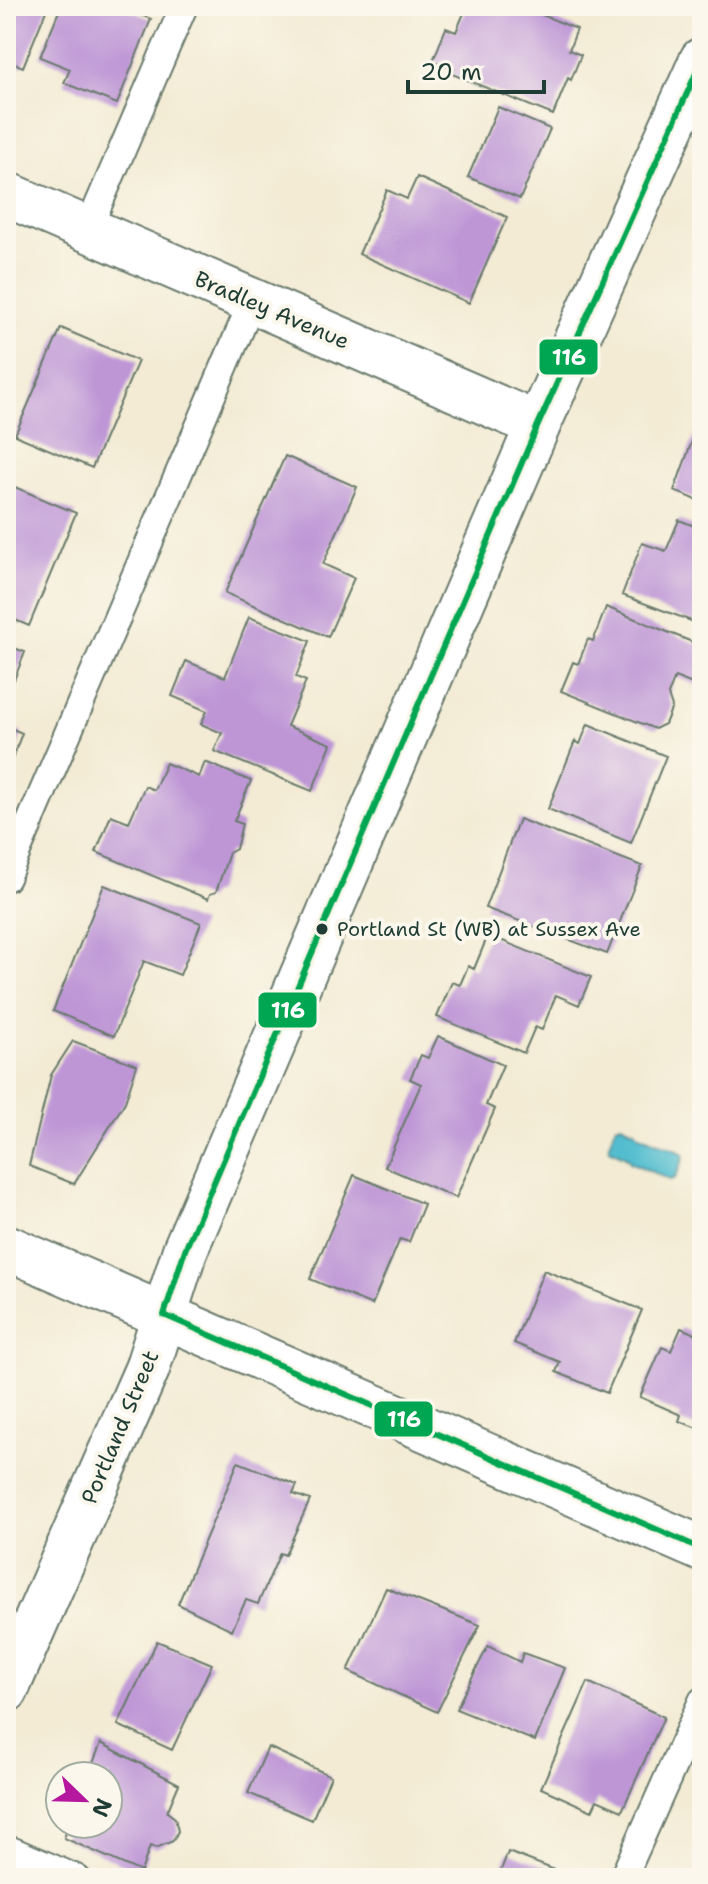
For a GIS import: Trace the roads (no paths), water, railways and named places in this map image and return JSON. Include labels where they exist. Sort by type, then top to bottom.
[{"type":"street","name":"Portland Street","points":[[6,1690],[142,1381],[185,1250],[538,425],[702,60]]},
{"type":"street","name":"Bradley Avenue","points":[[6,194],[538,425]]},
{"type":"street","points":[[6,1247],[702,1549]]},
{"type":"lane","points":[[88,229],[184,6]]},
{"type":"lane","points":[[6,878],[252,302]]},
{"type":"lane","points":[[623,1878],[702,1701]]},
{"type":"lane","points":[[6,1848],[76,1878]]},
{"type":"water","points":[[621,1124],[682,1153],[684,1157],[675,1178],[670,1180],[610,1149],[616,1126]]},
{"type":"place","name":"Portland St (WB) at Sussex Ave","points":[[322,929]]}]
